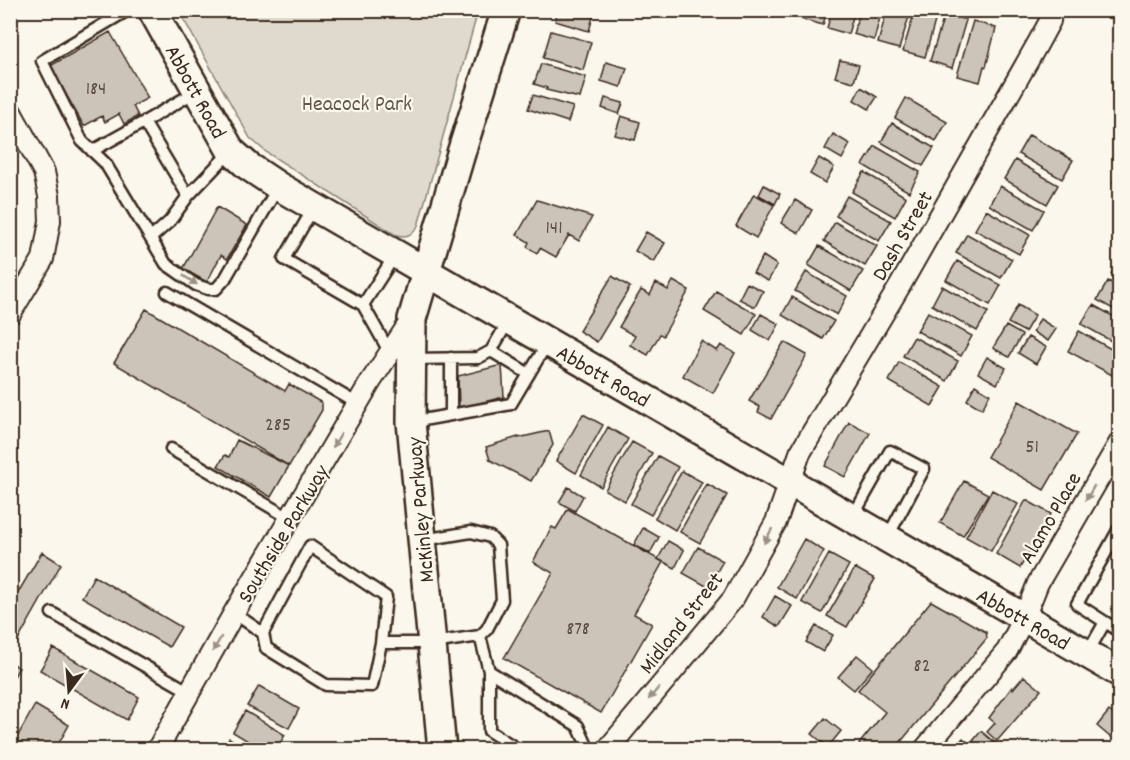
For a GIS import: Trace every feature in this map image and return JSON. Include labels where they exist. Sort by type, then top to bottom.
[{"type":"street","name":"Abbott Road","points":[[152,10],[231,151],[248,166],[425,272],[1119,673]]},
{"type":"street","points":[[425,272],[506,10]]},
{"type":"street","name":"Dash Street","points":[[790,482],[800,453],[901,284],[1038,44],[1050,21],[1051,10]]},
{"type":"street","points":[[10,110],[44,172],[49,196],[50,221],[43,259],[10,314]]},
{"type":"street","name":"McKinley Parkway","points":[[425,272],[400,356],[411,422],[442,750]]},
{"type":"street","name":"Southside Parkway","points":[[157,750],[234,613],[358,404],[400,356]]},
{"type":"street","name":"Alamo Place","points":[[924,750],[1007,651],[1038,583],[1119,442]]},
{"type":"street","name":"Midland Street","points":[[607,750],[733,599],[776,522],[790,482]]},
{"type":"lane","points":[[128,10],[42,62],[82,141],[105,163],[166,264],[196,285],[208,290],[216,289],[225,279],[278,186]]},
{"type":"lane","points":[[92,151],[197,91]]},
{"type":"lane","points":[[144,122],[188,196]]},
{"type":"lane","points":[[151,238],[170,221],[188,196],[231,151]]},
{"type":"lane","points":[[314,207],[284,259],[363,305],[400,356],[478,358],[491,351],[509,320]]},
{"type":"lane","points":[[363,305],[395,254]]},
{"type":"lane","points":[[167,292],[358,404]]},
{"type":"lane","points":[[411,422],[451,415],[483,406],[511,404],[548,342]]},
{"type":"lane","points":[[491,351],[529,374]]},
{"type":"lane","points":[[451,358],[451,415]]},
{"type":"lane","points":[[478,358],[479,371]]},
{"type":"lane","points":[[171,449],[291,519]]},
{"type":"lane","points":[[852,518],[890,451],[924,469],[886,538]]},
{"type":"lane","points":[[1119,527],[1077,604],[1118,630],[1119,627]]},
{"type":"lane","points":[[381,643],[432,643],[480,636],[487,629],[502,600],[498,545],[490,537],[471,532],[422,540]]},
{"type":"lane","points":[[310,546],[386,597],[381,643],[372,686],[326,685],[266,648],[263,633],[310,546]]},
{"type":"lane","points":[[52,612],[190,692]]},
{"type":"lane","points":[[234,613],[263,633]]},
{"type":"lane","points":[[1087,654],[1105,622]]},
{"type":"lane","points":[[480,636],[489,671],[489,731],[519,750]]},
{"type":"lane","points":[[489,671],[578,726],[589,750]]},
{"type":"green space","name":"Heacock Park","points":[[179,11],[478,11],[418,226],[413,232],[405,236],[394,234],[266,152],[250,138]]},
{"type":"building","points":[[558,10],[595,10],[589,31],[555,21]]},
{"type":"building","points":[[776,10],[799,10],[797,17]]},
{"type":"building","points":[[804,10],[827,10],[823,25],[801,19]]},
{"type":"building","points":[[832,10],[855,10],[848,34],[827,28]]},
{"type":"building","points":[[860,10],[882,10],[874,40],[853,34]]},
{"type":"building","points":[[887,10],[911,10],[899,49],[878,43]]},
{"type":"building","points":[[915,10],[938,10],[925,57],[903,51]]},
{"type":"building","points":[[945,13],[966,20],[952,68],[930,61]]},
{"type":"building","points":[[973,21],[996,28],[980,82],[957,76]]},
{"type":"building","points":[[551,31],[591,42],[583,70],[543,58]]},
{"type":"building","points":[[110,32],[148,98],[133,106],[138,116],[124,124],[119,114],[105,122],[102,116],[84,126],[50,66]]},
{"type":"building","points":[[840,60],[859,65],[854,82],[835,77]]},
{"type":"building","points":[[606,62],[627,68],[621,87],[601,81]]},
{"type":"building","points":[[541,64],[586,77],[580,98],[546,90],[547,88],[534,84]]},
{"type":"building","points":[[861,87],[877,97],[869,109],[854,100]]},
{"type":"building","points":[[533,95],[573,107],[568,122],[528,109]]},
{"type":"building","points":[[605,98],[623,103],[619,114],[602,108]]},
{"type":"building","points":[[906,98],[947,122],[936,141],[895,118]]},
{"type":"building","points":[[621,116],[640,122],[635,140],[615,135]]},
{"type":"building","points":[[892,123],[934,148],[923,166],[881,142]]},
{"type":"building","points":[[833,134],[850,144],[842,159],[825,149]]},
{"type":"building","points":[[1029,135],[1073,160],[1062,179],[1018,154]]},
{"type":"building","points":[[875,146],[920,172],[909,192],[863,165]]},
{"type":"building","points":[[819,158],[834,167],[825,183],[810,174]]},
{"type":"building","points":[[1015,160],[1058,185],[1047,204],[1004,179]]},
{"type":"building","points":[[1120,170],[1120,186],[1113,182]]},
{"type":"building","points":[[864,172],[906,197],[895,217],[852,192]]},
{"type":"building","points":[[764,185],[780,194],[775,204],[759,195]]},
{"type":"building","points":[[1000,186],[1044,210],[1033,230],[989,205]]},
{"type":"building","points":[[754,194],[774,205],[756,238],[736,226]]},
{"type":"building","points":[[847,196],[891,221],[879,241],[836,216]]},
{"type":"building","points":[[537,200],[592,217],[579,241],[569,235],[556,257],[540,248],[537,253],[527,247],[529,242],[517,235]]},
{"type":"building","points":[[795,200],[812,210],[799,233],[781,223]]},
{"type":"building","points":[[217,207],[247,225],[227,259],[221,255],[207,282],[183,269]]},
{"type":"building","points":[[986,210],[1030,235],[1019,254],[975,230]]},
{"type":"building","points":[[835,222],[877,246],[865,266],[824,241]]},
{"type":"building","points":[[646,232],[665,243],[654,262],[635,251]]},
{"type":"building","points":[[967,234],[1012,259],[1001,278],[956,253]]},
{"type":"building","points":[[819,246],[863,271],[851,291],[808,265]]},
{"type":"building","points":[[763,256],[777,265],[768,281],[753,273]]},
{"type":"building","points":[[1120,258],[1120,278],[1111,274]]},
{"type":"building","points":[[957,261],[1001,285],[990,305],[946,280]]},
{"type":"building","points":[[806,272],[847,296],[837,315],[795,291]]},
{"type":"building","points":[[612,276],[630,287],[597,342],[579,331]]},
{"type":"building","points":[[673,281],[689,290],[663,336],[660,334],[648,355],[630,345],[635,336],[619,327],[641,290],[650,295],[656,283],[668,290]]},
{"type":"building","points":[[1108,281],[1120,287],[1120,313],[1097,300]]},
{"type":"building","points":[[747,283],[763,291],[755,307],[739,299]]},
{"type":"building","points":[[942,286],[988,312],[977,331],[932,305]]},
{"type":"building","points":[[716,291],[756,314],[744,335],[704,311]]},
{"type":"building","points":[[792,297],[834,321],[823,339],[782,315]]},
{"type":"building","points":[[1018,305],[1035,315],[1025,332],[1008,323]]},
{"type":"building","points":[[1093,305],[1120,320],[1120,346],[1081,324]]},
{"type":"building","points":[[146,309],[285,391],[289,384],[322,403],[322,410],[289,466],[114,363]]},
{"type":"building","points":[[928,312],[972,336],[961,356],[917,331]]},
{"type":"building","points":[[761,314],[779,324],[770,341],[752,330]]},
{"type":"building","points":[[1040,319],[1056,329],[1048,341],[1033,332]]},
{"type":"building","points":[[1006,326],[1022,335],[1009,357],[993,348]]},
{"type":"building","points":[[1079,331],[1120,354],[1120,362],[1112,375],[1068,351]]},
{"type":"building","points":[[914,337],[958,361],[947,381],[903,356]]},
{"type":"building","points":[[1028,337],[1046,347],[1036,364],[1018,353]]},
{"type":"building","points":[[701,341],[717,351],[721,345],[735,353],[713,393],[683,376]]},
{"type":"building","points":[[784,342],[807,355],[771,419],[758,412],[760,407],[749,401]]},
{"type":"building","points":[[987,357],[1006,368],[997,384],[978,373]]},
{"type":"building","points":[[899,362],[943,387],[932,406],[889,381]]},
{"type":"building","points":[[502,365],[504,397],[459,408],[458,376]]},
{"type":"building","points":[[975,385],[990,394],[982,409],[967,400]]},
{"type":"building","points":[[1019,401],[1077,434],[1044,490],[987,457]]},
{"type":"building","points":[[583,414],[603,425],[576,473],[556,461]]},
{"type":"building","points":[[849,422],[870,433],[845,477],[825,466]]},
{"type":"building","points":[[608,427],[628,439],[601,487],[581,475]]},
{"type":"building","points":[[549,431],[553,445],[531,481],[490,460],[486,447],[518,437]]},
{"type":"building","points":[[237,440],[289,466],[271,497],[218,466],[225,455],[229,457]]},
{"type":"building","points":[[632,442],[652,453],[625,501],[605,490]]},
{"type":"building","points":[[658,456],[678,467],[651,515],[631,504]]},
{"type":"building","points":[[682,471],[702,482],[675,530],[655,518]]},
{"type":"building","points":[[964,481],[988,494],[963,536],[940,523]]},
{"type":"building","points":[[707,484],[727,495],[700,543],[680,532]]},
{"type":"building","points":[[568,487],[583,496],[575,511],[559,502]]},
{"type":"building","points":[[992,490],[1018,504],[991,551],[966,537]]},
{"type":"building","points":[[1026,500],[1051,514],[1020,568],[996,554]]},
{"type":"building","points":[[568,509],[663,562],[634,614],[652,624],[601,713],[504,658],[553,573],[533,562],[552,527],[556,529]]},
{"type":"building","points":[[643,528],[659,537],[650,553],[634,545]]},
{"type":"building","points":[[804,539],[824,551],[797,599],[777,587]]},
{"type":"building","points":[[668,541],[684,550],[675,568],[658,559]]},
{"type":"building","points":[[698,547],[723,561],[708,587],[683,573]]},
{"type":"building","points":[[42,552],[61,564],[13,649],[10,648],[10,606]]},
{"type":"building","points":[[829,554],[849,565],[822,613],[802,602]]},
{"type":"building","points":[[855,568],[875,579],[847,627],[827,616]]},
{"type":"building","points":[[94,576],[181,627],[169,647],[82,597]]},
{"type":"building","points":[[775,596],[792,606],[779,627],[763,617]]},
{"type":"building","points":[[931,601],[986,632],[987,638],[894,750],[865,750],[859,744],[885,712],[858,690]]},
{"type":"building","points":[[816,626],[833,635],[823,652],[806,642]]},
{"type":"building","points":[[53,648],[139,697],[127,720],[40,670]]},
{"type":"building","points":[[857,655],[873,668],[854,690],[838,677]]},
{"type":"building","points":[[10,662],[19,668],[10,683]]},
{"type":"building","points":[[1024,676],[1041,690],[997,741],[987,732],[995,723],[989,718],[1012,687],[1013,689]]},
{"type":"building","points":[[259,686],[299,709],[289,728],[247,706]]},
{"type":"building","points":[[35,705],[69,725],[55,750],[10,750]]},
{"type":"building","points":[[245,711],[285,735],[276,750],[263,750],[233,732]]},
{"type":"building","points":[[1109,711],[1120,719],[1120,727],[1110,737],[1097,726]]},
{"type":"building","points":[[825,718],[841,731],[828,747],[812,734]]},
{"type":"building","points":[[981,731],[995,743],[990,750],[983,750],[973,741]]},
{"type":"building","points":[[229,738],[250,750],[222,750]]},
{"type":"building","points":[[963,738],[977,750],[953,750]]}]
